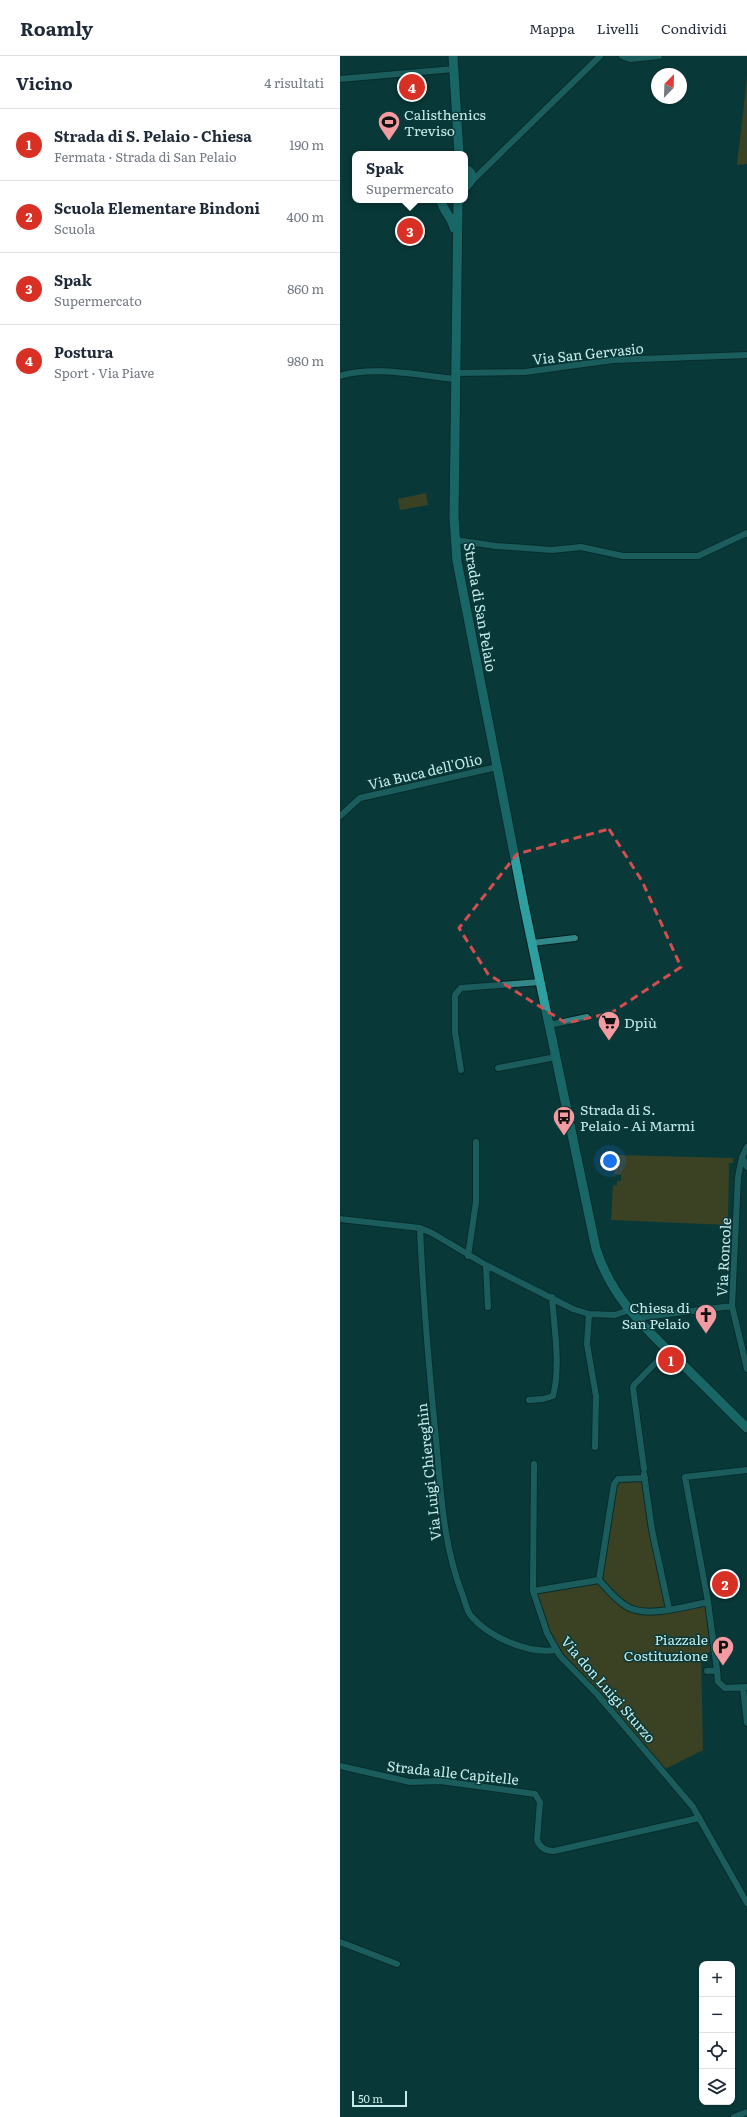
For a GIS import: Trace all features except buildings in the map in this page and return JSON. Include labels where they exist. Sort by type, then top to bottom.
[{"type":"main road","points":[[453,56],[459,151]]},
{"type":"main road","points":[[456,151],[457,139]]},
{"type":"main road","points":[[468,185],[472,177],[473,169]]},
{"type":"main road","name":"Strada di San Pelaio","points":[[442,203],[442,205],[454,208],[453,223],[456,245],[455,540],[463,601],[596,1249],[603,1269],[612,1287],[637,1320],[747,1428]]},
{"type":"street","points":[[473,169],[600,56]]},
{"type":"street","points":[[622,56],[630,58],[659,56]]},
{"type":"street","points":[[340,79],[454,69]]},
{"type":"street","name":"Via San Gervasio","points":[[340,376],[349,373],[378,372],[456,376],[525,372],[613,360],[747,355]]},
{"type":"street","points":[[455,540],[496,546],[552,550],[581,547],[623,556],[698,556],[747,533]]},
{"type":"street","name":"Via Buca dell'Olio","points":[[340,816],[360,798],[497,767]]},
{"type":"street","points":[[532,943],[574,938]]},
{"type":"street","points":[[461,1070],[455,1032],[455,994],[462,988],[540,982]]},
{"type":"street","points":[[549,1025],[587,1017]]},
{"type":"street","points":[[498,1068],[556,1057]]},
{"type":"street","points":[[468,1256],[476,1202],[476,1142]]},
{"type":"street","name":"Via Roncole","points":[[747,1147],[742,1157],[738,1177],[732,1306],[747,1369]]},
{"type":"street","points":[[742,1157],[747,1166]]},
{"type":"street","points":[[340,1219],[420,1228],[432,1233],[468,1256],[552,1297],[573,1309],[589,1314],[615,1315],[629,1310]]},
{"type":"street","name":"Via Luigi Chiereghin","points":[[420,1228],[424,1311],[444,1523],[455,1577],[470,1615],[488,1631],[513,1643],[544,1651],[555,1650]]},
{"type":"street","points":[[486,1265],[488,1307]]},
{"type":"street","points":[[529,1400],[543,1399],[553,1396],[555,1388],[556,1363],[552,1297]]},
{"type":"street","points":[[637,1320],[651,1316],[732,1306]]},
{"type":"street","points":[[589,1314],[588,1344],[596,1396],[595,1447]]},
{"type":"street","points":[[668,1350],[634,1385],[633,1388],[652,1530],[669,1609]]},
{"type":"street","name":"Via don Luigi Sturzo","points":[[534,1464],[533,1591],[547,1633],[555,1650],[655,1761],[694,1807],[747,1903]]},
{"type":"street","points":[[747,1470],[685,1477],[708,1602],[717,1670],[721,1686],[729,1689],[745,1688],[747,1722]]},
{"type":"street","points":[[599,1580],[614,1484],[618,1479],[644,1474]]},
{"type":"street","points":[[533,1591],[599,1580]]},
{"type":"street","points":[[599,1580],[625,1606],[636,1611],[669,1609],[708,1602]]},
{"type":"street","points":[[707,1671],[717,1670]]},
{"type":"street","name":"Strada alle Capitelle","points":[[340,1766],[410,1782],[440,1781],[535,1794],[538,1798],[537,1840],[539,1845],[547,1851],[554,1851],[633,1834],[700,1818]]},
{"type":"street","points":[[340,1942],[398,1964]]},
{"type":"street","points":[[734,2117],[747,2112]]},
{"type":"highlighted area","points":[[609,829],[642,881],[681,967],[611,1013],[566,1023],[488,974],[459,928],[517,854]]},
{"type":"shaded area","points":[[747,78],[747,164],[737,165]]},
{"type":"shaded area","points":[[426,493],[428,505],[400,510],[398,499]]},
{"type":"shaded area","points":[[615,1155],[733,1158],[733,1163],[729,1163],[728,1225],[611,1220],[613,1185],[617,1186],[617,1181],[621,1181],[621,1175],[615,1174],[614,1180]]},
{"type":"shaded area","points":[[645,1478],[669,1608],[708,1602],[714,1650],[701,1656],[703,1750],[663,1770],[555,1650],[533,1591],[599,1580],[618,1479]]},
{"type":"place","name":"Postura","points":[[412,87]]},
{"type":"place","name":"Calisthenics Treviso","points":[[389,142]]},
{"type":"place","name":"Spak","points":[[410,231]]},
{"type":"place","name":"Dpiù","points":[[609,1042]]},
{"type":"place","name":"Strada di S. Pelaio - Ai Marmi","points":[[564,1136]]},
{"type":"place","name":"Chiesa di San Pelaio","points":[[706,1334]]},
{"type":"place","name":"Strada di S. Pelaio - Chiesa","points":[[671,1360]]},
{"type":"place","name":"Scuola Elementare Bindoni","points":[[725,1584]]},
{"type":"place","name":"Piazzale Costituzione","points":[[723,1666]]}]
